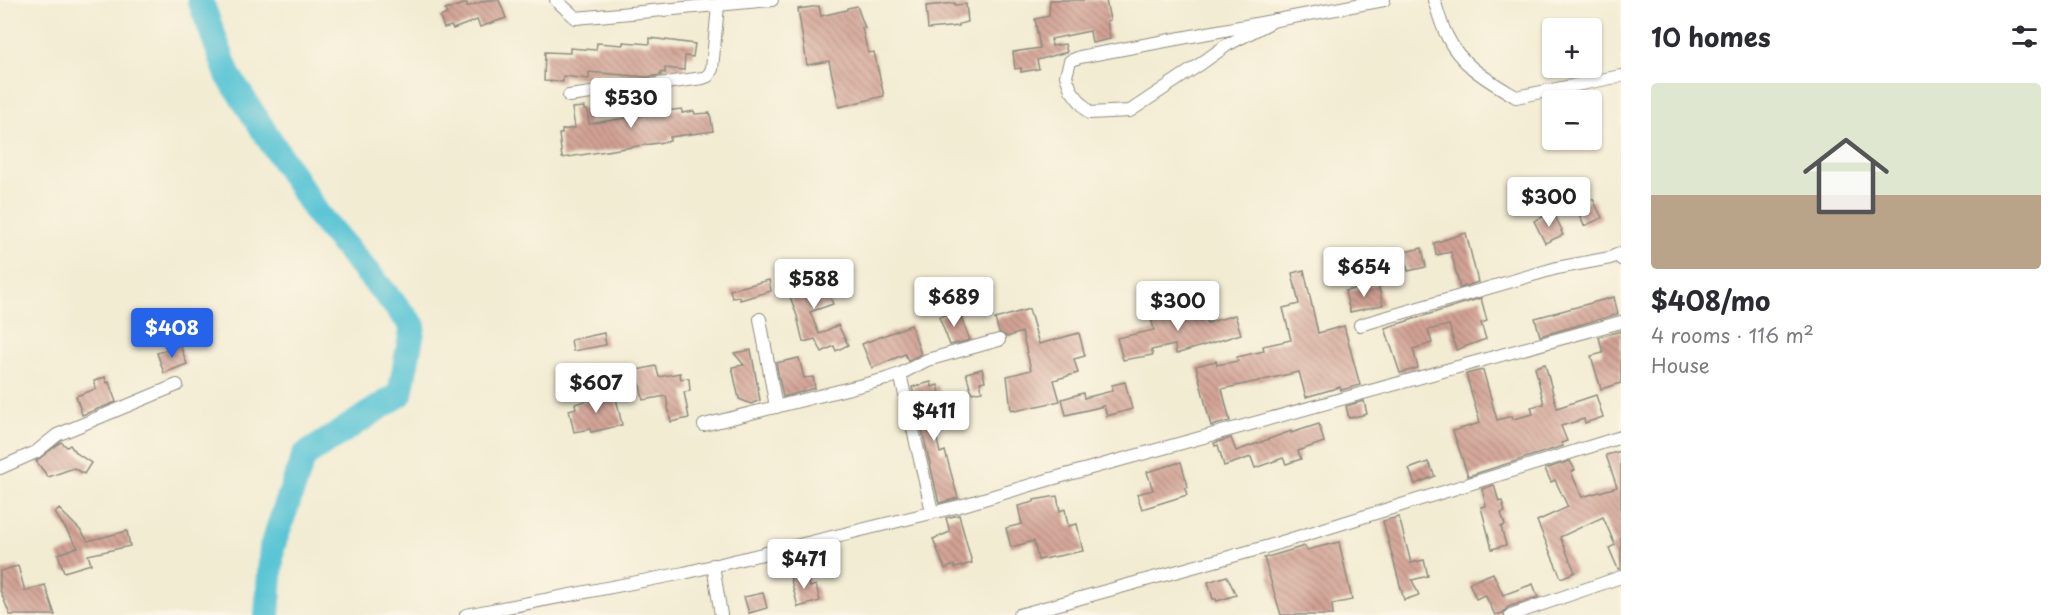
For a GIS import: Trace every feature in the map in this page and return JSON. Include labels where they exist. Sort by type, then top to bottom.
[{"type":"street","points":[[556,0],[576,18],[772,0]]},
{"type":"street","points":[[1275,20],[1227,45],[1130,111],[1089,113],[1071,90],[1066,76],[1071,61],[1080,57],[1275,20],[1384,0]]},
{"type":"street","points":[[1434,0],[1447,35],[1458,56],[1477,74],[1516,97],[1621,76]]},
{"type":"street","points":[[569,96],[708,76],[711,69],[718,6]]},
{"type":"street","points":[[1360,325],[1557,268],[1610,258],[1619,254],[1621,259]]},
{"type":"street","points":[[760,319],[776,407]]},
{"type":"street","points":[[466,615],[684,573],[960,506],[1621,322]]},
{"type":"street","points":[[704,425],[900,374],[927,360],[999,340]]},
{"type":"street","points":[[900,374],[932,512]]},
{"type":"street","points":[[0,468],[36,452],[57,435],[177,385]]},
{"type":"street","points":[[1019,615],[1269,546],[1621,437]]},
{"type":"street","points":[[714,565],[721,615]]},
{"type":"street","points":[[1511,615],[1529,612],[1621,577]]},
{"type":"building","points":[[487,0],[499,0],[506,18],[480,27],[477,20],[453,29],[451,26],[444,28],[440,17],[447,14],[445,10],[467,3],[467,7]]},
{"type":"building","points":[[1050,0],[1106,0],[1110,20],[1107,21],[1110,39],[1092,43],[1090,31],[1051,39],[1052,46],[1065,44],[1067,52],[1037,60],[1039,69],[1021,72],[1021,68],[1015,69],[1013,52],[1040,48],[1035,19],[1049,16]]},
{"type":"building","points":[[955,3],[955,5],[966,4],[968,22],[959,24],[959,26],[928,29],[926,6]]},
{"type":"building","points":[[819,6],[821,16],[857,6],[865,28],[862,28],[868,53],[874,52],[884,96],[839,107],[829,61],[807,65],[798,9]]},
{"type":"building","points":[[650,38],[695,44],[693,57],[685,56],[684,70],[665,68],[665,73],[661,72],[661,75],[647,77],[589,72],[589,79],[563,76],[563,82],[544,81],[545,52],[570,53],[570,48],[596,50],[597,43],[650,44]]},
{"type":"building","points":[[663,92],[665,111],[682,109],[682,113],[694,111],[695,114],[710,113],[713,131],[670,137],[670,141],[562,158],[559,134],[562,134],[562,130],[575,128],[572,108],[584,107],[584,110],[587,110],[589,124],[651,114],[648,94]]},
{"type":"building","points":[[1593,199],[1602,218],[1584,226],[1576,206]]},
{"type":"building","points":[[1553,212],[1563,235],[1545,243],[1534,221]]},
{"type":"building","points":[[1466,233],[1478,282],[1460,288],[1451,252],[1436,255],[1434,243]]},
{"type":"building","points":[[1422,248],[1426,267],[1408,271],[1404,252]]},
{"type":"building","points":[[816,268],[833,304],[810,312],[819,334],[838,325],[848,345],[836,351],[834,346],[822,352],[815,339],[803,342],[787,288],[798,283],[795,276]]},
{"type":"building","points":[[1304,270],[1318,333],[1344,326],[1360,385],[1341,390],[1340,387],[1306,397],[1299,372],[1222,389],[1230,421],[1211,426],[1196,366],[1216,361],[1217,365],[1238,361],[1237,357],[1264,351],[1263,346],[1291,340],[1283,308],[1299,304],[1292,273]]},
{"type":"building","points":[[769,280],[771,291],[740,300],[739,297],[732,298],[730,290]]},
{"type":"building","points":[[1378,284],[1383,305],[1350,312],[1345,291]]},
{"type":"building","points":[[1614,297],[1618,314],[1540,336],[1535,318]]},
{"type":"building","points":[[1481,298],[1487,321],[1481,323],[1486,339],[1456,350],[1449,325],[1428,330],[1432,343],[1413,349],[1418,368],[1400,373],[1385,328]]},
{"type":"building","points":[[1201,301],[1207,323],[1235,315],[1241,334],[1176,354],[1175,345],[1151,350],[1153,355],[1123,360],[1117,338],[1154,330],[1150,313]]},
{"type":"building","points":[[1029,309],[1039,344],[1079,333],[1085,356],[1074,359],[1078,373],[1054,380],[1060,401],[1015,411],[1011,410],[1007,376],[1031,370],[1022,332],[1007,337],[999,332],[995,319]]},
{"type":"building","points":[[958,310],[970,340],[950,345],[939,317]]},
{"type":"building","points":[[911,325],[921,354],[908,361],[905,354],[872,368],[862,344]]},
{"type":"building","points":[[1621,331],[1621,383],[1601,389],[1591,356],[1603,353],[1599,337]]},
{"type":"building","points":[[604,333],[606,345],[573,351],[571,340]]},
{"type":"building","points":[[180,345],[187,364],[164,373],[157,353]]},
{"type":"building","points":[[751,350],[760,400],[751,404],[739,399],[732,367],[744,365],[734,353]]},
{"type":"building","points":[[799,358],[804,378],[813,377],[815,388],[783,397],[776,363]]},
{"type":"building","points":[[1545,364],[1557,408],[1596,395],[1603,417],[1585,423],[1584,419],[1561,426],[1567,441],[1561,443],[1563,446],[1468,476],[1453,431],[1480,423],[1466,374],[1483,370],[1497,420],[1512,416],[1513,419],[1533,414],[1531,407],[1544,404],[1535,367]]},
{"type":"building","points":[[656,366],[659,377],[680,373],[681,379],[689,379],[690,391],[684,392],[689,418],[671,422],[666,396],[643,400],[637,370]]},
{"type":"building","points":[[982,369],[985,381],[980,382],[982,391],[972,393],[966,373]]},
{"type":"building","points":[[105,377],[116,402],[82,415],[76,396],[96,389],[94,381]]},
{"type":"building","points":[[931,382],[932,387],[938,385],[941,397],[935,399],[938,411],[931,413],[940,453],[945,451],[958,498],[939,503],[912,387]]},
{"type":"building","points":[[1125,382],[1132,409],[1107,416],[1104,406],[1066,415],[1062,399],[1083,393],[1084,398],[1112,391],[1112,385]]},
{"type":"building","points":[[615,393],[622,425],[591,432],[590,429],[574,432],[569,410],[576,408],[575,404]]},
{"type":"building","points":[[1364,401],[1367,414],[1349,418],[1346,406]]},
{"type":"building","points":[[1319,424],[1324,442],[1298,451],[1301,459],[1286,464],[1283,458],[1255,468],[1251,457],[1224,466],[1218,445],[1215,446],[1214,443],[1231,438],[1236,451],[1291,431],[1291,433]]},
{"type":"building","points":[[61,442],[67,447],[70,445],[75,452],[91,463],[84,474],[74,468],[48,477],[36,461]]},
{"type":"building","points":[[1621,451],[1621,569],[1618,569],[1609,548],[1615,545],[1603,517],[1560,537],[1575,572],[1561,578],[1537,521],[1568,507],[1555,480],[1551,482],[1545,469],[1570,461],[1575,470],[1571,472],[1582,497],[1617,487],[1606,455]]},
{"type":"building","points":[[1181,462],[1188,487],[1185,488],[1187,495],[1142,509],[1137,494],[1153,490],[1147,472]]},
{"type":"building","points":[[1428,462],[1435,476],[1415,484],[1409,469]]},
{"type":"building","points":[[1494,485],[1505,512],[1501,513],[1505,525],[1501,527],[1506,545],[1492,549],[1481,507],[1486,506],[1482,489]]},
{"type":"building","points":[[1057,496],[1060,511],[1065,509],[1068,526],[1077,524],[1083,551],[1038,560],[1034,541],[1011,547],[1006,528],[1022,524],[1018,506],[1034,502],[1034,500]]},
{"type":"building","points":[[59,509],[88,541],[127,531],[130,546],[88,555],[91,564],[64,572],[58,554],[78,547],[55,513]]},
{"type":"building","points":[[959,515],[972,563],[955,568],[954,565],[945,569],[933,539],[950,532],[946,518]]},
{"type":"building","points":[[1399,517],[1411,563],[1424,560],[1428,576],[1412,580],[1419,595],[1404,600],[1383,521]]},
{"type":"building","points":[[1339,542],[1352,600],[1332,604],[1333,615],[1281,615],[1264,558],[1305,546],[1307,550]]},
{"type":"building","points":[[18,566],[25,591],[45,585],[55,615],[10,615],[0,590],[0,571]]},
{"type":"building","points":[[806,572],[810,587],[816,585],[820,601],[798,607],[790,576]]},
{"type":"building","points":[[1493,573],[1503,595],[1533,584],[1538,597],[1508,607],[1503,613],[1495,615],[1485,595],[1476,599],[1469,583]]},
{"type":"building","points":[[1227,576],[1236,595],[1217,601],[1213,599],[1208,582]]},
{"type":"building","points":[[763,593],[767,608],[749,613],[744,597]]},
{"type":"waterway","points":[[200,0],[228,75],[318,215],[413,326],[400,394],[304,456],[272,547],[267,615]]}]
